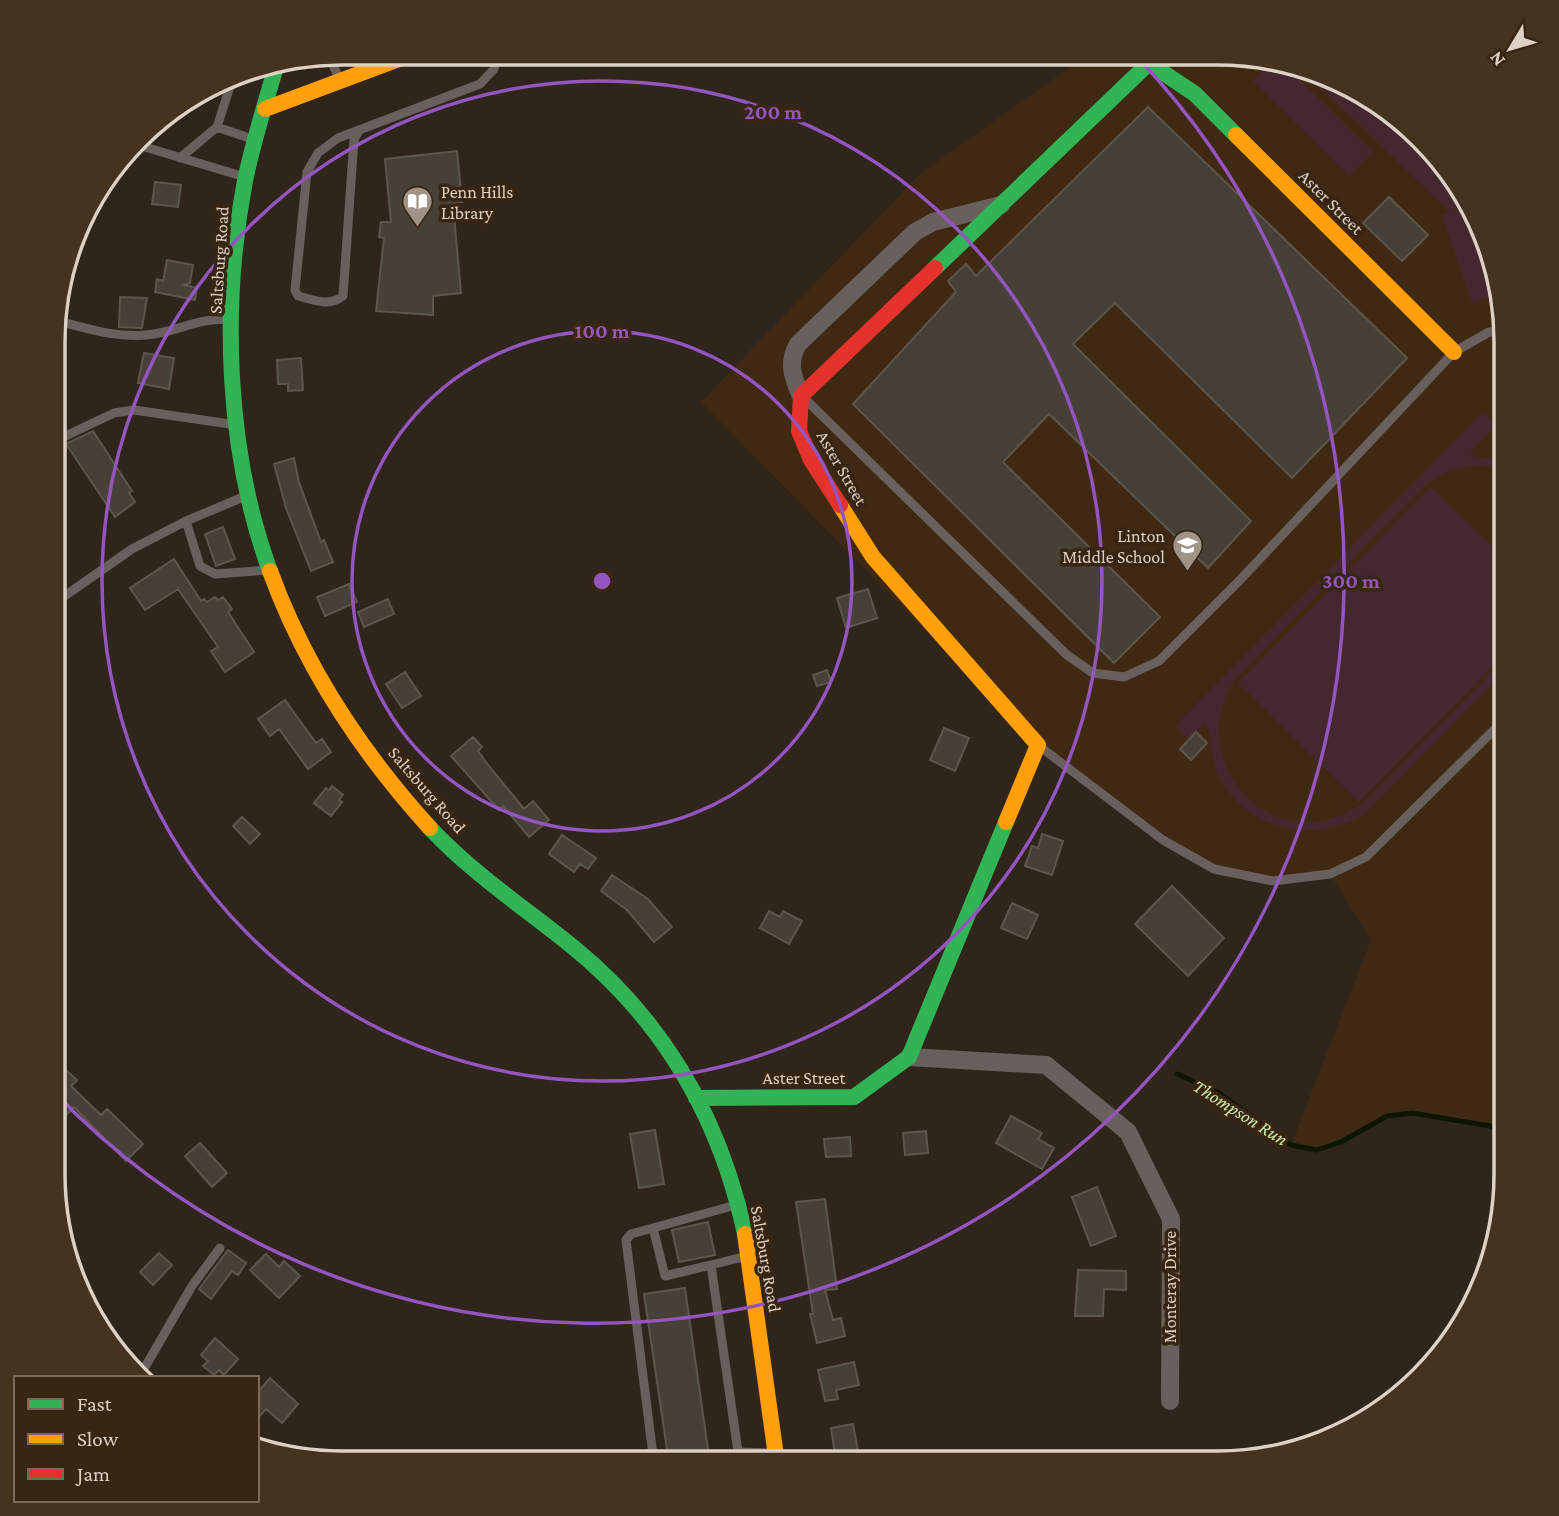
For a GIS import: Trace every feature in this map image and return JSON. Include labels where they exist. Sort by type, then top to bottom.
[{"type":"street","points":[[265,109],[383,65]]},
{"type":"street","name":"Aster Street","points":[[1038,745],[873,557],[811,460],[799,431],[801,396],[1002,205],[1144,65]]},
{"type":"street","name":"Aster Street","points":[[1158,65],[1195,94],[1454,352]]},
{"type":"street","name":"Saltsburg Road","points":[[274,73],[246,178],[235,254],[233,320],[239,425],[250,495],[270,570],[310,664],[340,713],[411,807],[456,853],[586,954],[623,988],[678,1059],[738,1205],[749,1256],[775,1451]]},
{"type":"street","points":[[801,396],[791,366],[792,355],[798,344],[901,243],[933,222],[1002,205]]},
{"type":"street","points":[[909,1057],[1038,745]]},
{"type":"street","name":"Aster Street","points":[[696,1098],[854,1097],[909,1057]]},
{"type":"street","name":"Monteray Drive","points":[[909,1057],[1046,1065],[1128,1132],[1171,1219],[1170,1401]]},
{"type":"lane","points":[[333,65],[340,81]]},
{"type":"lane","points":[[359,131],[354,139],[343,296],[336,302],[325,302],[298,296],[295,290],[307,172],[318,153],[338,138],[480,84],[495,65]]},
{"type":"lane","points":[[180,158],[217,127],[229,89]]},
{"type":"lane","points":[[217,127],[255,141]]},
{"type":"lane","points":[[145,147],[246,178]]},
{"type":"lane","points":[[65,323],[102,332],[146,335],[178,329],[211,317],[233,320]]},
{"type":"lane","points":[[801,396],[1067,655],[1093,673],[1125,677],[1158,662],[1240,580],[1454,352],[1489,332],[1494,332]]},
{"type":"lane","points":[[65,436],[114,412],[134,410],[239,425]]},
{"type":"lane","points":[[65,595],[132,549],[186,521],[250,495]]},
{"type":"lane","points":[[186,521],[200,566],[215,574],[270,570]]},
{"type":"lane","points":[[1038,745],[1163,840],[1214,869],[1273,881],[1330,874],[1366,857],[1494,730]]},
{"type":"lane","points":[[652,1451],[626,1240],[631,1234],[738,1205]]},
{"type":"lane","points":[[653,1228],[665,1276],[749,1256]]},
{"type":"lane","points":[[144,1368],[192,1286],[220,1248]]},
{"type":"lane","points":[[711,1265],[737,1451]]},
{"type":"shaded area","name":"Linton Middle School","points":[[1073,65],[1235,65],[1306,79],[1340,93],[1371,111],[1413,146],[1437,173],[1457,203],[1480,253],[1494,324],[1494,1128],[1412,1113],[1387,1116],[1317,1150],[1291,1145],[1371,940],[1330,874],[1290,879],[1214,869],[1038,745],[701,402],[921,173]]},
{"type":"shaded area","points":[[1264,69],[1296,76],[1374,152],[1349,176],[1253,81]]},
{"type":"shaded area","points":[[1315,83],[1340,93],[1386,122],[1413,146],[1437,173],[1458,205],[1452,212],[1461,209],[1466,219],[1480,253],[1490,297],[1472,302],[1442,215],[1450,212]]},
{"type":"shaded area","points":[[1483,412],[1494,423],[1494,427],[1470,452],[1475,457],[1494,459],[1494,467],[1461,468],[1441,475],[1422,488],[1234,680],[1221,713],[1220,745],[1230,774],[1248,798],[1272,815],[1301,822],[1332,818],[1364,802],[1494,669],[1494,682],[1363,815],[1344,824],[1323,829],[1282,827],[1263,820],[1245,809],[1230,794],[1218,775],[1205,723],[1188,739],[1175,726]]},
{"type":"shaded area","points":[[1431,487],[1494,548],[1494,664],[1359,802],[1238,683]]},
{"type":"building","name":"Linton Middle School","points":[[1148,107],[1407,358],[1292,478],[1115,303],[1073,344],[1251,521],[1208,568],[1049,414],[1003,462],[1160,617],[1114,663],[853,404],[956,292],[948,281],[966,264],[976,276]]},
{"type":"building","name":"Penn Hills Library","points":[[457,151],[462,202],[453,204],[461,293],[433,296],[433,315],[376,311],[384,238],[379,237],[381,222],[391,222],[385,159]]},
{"type":"building","points":[[155,182],[181,185],[178,207],[152,204]]},
{"type":"building","points":[[1389,197],[1428,235],[1402,261],[1363,223]]},
{"type":"building","points":[[167,260],[193,265],[190,283],[184,285],[197,288],[195,300],[155,292],[157,279],[163,281]]},
{"type":"building","points":[[120,297],[147,298],[142,328],[119,327]]},
{"type":"building","points":[[144,353],[174,358],[169,389],[138,383]]},
{"type":"building","points":[[301,358],[303,390],[288,391],[288,384],[278,384],[277,360]]},
{"type":"building","points":[[93,431],[132,491],[129,493],[135,502],[115,517],[66,444]]},
{"type":"building","points":[[294,458],[299,482],[321,542],[324,540],[333,562],[311,571],[286,508],[274,464]]},
{"type":"building","points":[[223,527],[235,559],[216,566],[205,534]]},
{"type":"building","points":[[174,559],[201,601],[223,597],[232,609],[228,612],[254,652],[225,672],[211,651],[218,647],[178,589],[145,610],[130,588]]},
{"type":"building","points":[[349,584],[357,602],[325,616],[317,597]]},
{"type":"building","points":[[868,589],[877,618],[846,628],[837,598]]},
{"type":"building","points":[[388,599],[394,614],[364,627],[358,612]]},
{"type":"building","points":[[827,670],[831,682],[817,686],[813,675]]},
{"type":"building","points":[[405,672],[421,696],[402,708],[386,684]]},
{"type":"building","points":[[285,700],[316,743],[322,739],[331,752],[308,769],[279,729],[270,736],[258,719]]},
{"type":"building","points":[[944,728],[969,738],[955,771],[930,760]]},
{"type":"building","points":[[1196,732],[1207,743],[1191,760],[1180,749]]},
{"type":"building","points":[[473,737],[482,747],[478,751],[524,809],[533,801],[549,820],[529,837],[503,806],[499,810],[451,756]]},
{"type":"building","points":[[332,786],[343,795],[339,800],[342,802],[331,816],[314,803],[326,788],[329,790]]},
{"type":"building","points":[[242,817],[260,834],[250,844],[233,826]]},
{"type":"building","points":[[1042,834],[1063,841],[1052,875],[1025,866],[1032,846],[1038,848]]},
{"type":"building","points":[[562,835],[596,858],[588,869],[580,864],[574,872],[549,854]]},
{"type":"building","points":[[612,875],[648,899],[672,927],[654,942],[627,910],[601,891]]},
{"type":"building","points":[[1172,886],[1224,938],[1188,976],[1135,924]]},
{"type":"building","points":[[1012,903],[1038,915],[1027,939],[1001,928]]},
{"type":"building","points":[[769,911],[780,917],[783,911],[802,921],[789,944],[760,928]]},
{"type":"building","points":[[65,1071],[77,1080],[71,1086],[101,1115],[107,1109],[143,1144],[126,1161],[74,1107],[65,1114]]},
{"type":"building","points":[[1011,1116],[1042,1133],[1038,1139],[1054,1148],[1042,1169],[996,1143]]},
{"type":"building","points":[[655,1130],[664,1184],[639,1188],[630,1134]]},
{"type":"building","points":[[926,1131],[928,1153],[905,1155],[903,1133]]},
{"type":"building","points":[[850,1137],[851,1156],[826,1157],[824,1139]]},
{"type":"building","points":[[200,1143],[227,1173],[212,1187],[185,1156]]},
{"type":"building","points":[[1097,1187],[1116,1236],[1091,1246],[1072,1197]]},
{"type":"building","points":[[825,1199],[837,1289],[825,1290],[833,1320],[841,1318],[845,1336],[817,1343],[810,1314],[813,1314],[796,1202]]},
{"type":"building","points":[[708,1222],[715,1255],[679,1262],[672,1230]]},
{"type":"building","points":[[228,1250],[246,1263],[238,1275],[232,1271],[211,1299],[199,1289]]},
{"type":"building","points":[[159,1253],[172,1265],[153,1285],[140,1272]]},
{"type":"building","points":[[266,1254],[279,1267],[284,1261],[300,1276],[279,1298],[250,1270]]},
{"type":"building","points":[[1078,1270],[1126,1271],[1126,1290],[1104,1289],[1103,1316],[1075,1316]]},
{"type":"building","points":[[685,1288],[708,1451],[667,1451],[644,1294]]},
{"type":"building","points":[[215,1338],[238,1359],[224,1375],[219,1370],[214,1375],[203,1366],[208,1361],[201,1355]]},
{"type":"building","points":[[854,1362],[859,1385],[836,1390],[838,1399],[825,1401],[818,1370]]},
{"type":"building","points":[[270,1378],[298,1404],[282,1423],[266,1409],[259,1417],[259,1391]]},
{"type":"building","points":[[853,1424],[858,1451],[835,1451],[831,1428]]},
{"type":"waterway","name":"Thompson Run","points":[[1177,1074],[1219,1093],[1291,1145],[1317,1150],[1341,1142],[1387,1116],[1412,1113],[1494,1128]]},
{"type":"traffic: fast","points":[[935,268],[1147,65]]},
{"type":"traffic: fast","points":[[1152,65],[1195,94],[1236,135]]},
{"type":"traffic: fast","points":[[270,571],[255,525],[236,428],[231,328],[237,229],[245,181],[274,73]]},
{"type":"traffic: fast","points":[[696,1098],[854,1097],[909,1057],[1006,822]]},
{"type":"traffic: fast","points":[[430,828],[481,876],[606,976],[661,1040],[684,1075],[721,1151],[745,1234]]},
{"type":"traffic: slow","points":[[265,109],[383,65]]},
{"type":"traffic: slow","points":[[1236,135],[1454,352]]},
{"type":"traffic: slow","points":[[840,505],[873,557],[1038,745],[1006,822]]},
{"type":"traffic: slow","points":[[270,571],[300,641],[337,707],[381,769],[430,828]]},
{"type":"traffic: slow","points":[[745,1234],[775,1451]]},
{"type":"traffic: jam","points":[[840,505],[811,460],[799,431],[801,396],[935,268]]},
{"type":"place","name":"Penn Hills Library","points":[[418,229]]},
{"type":"place","name":"Linton Middle School","points":[[1188,573]]}]
